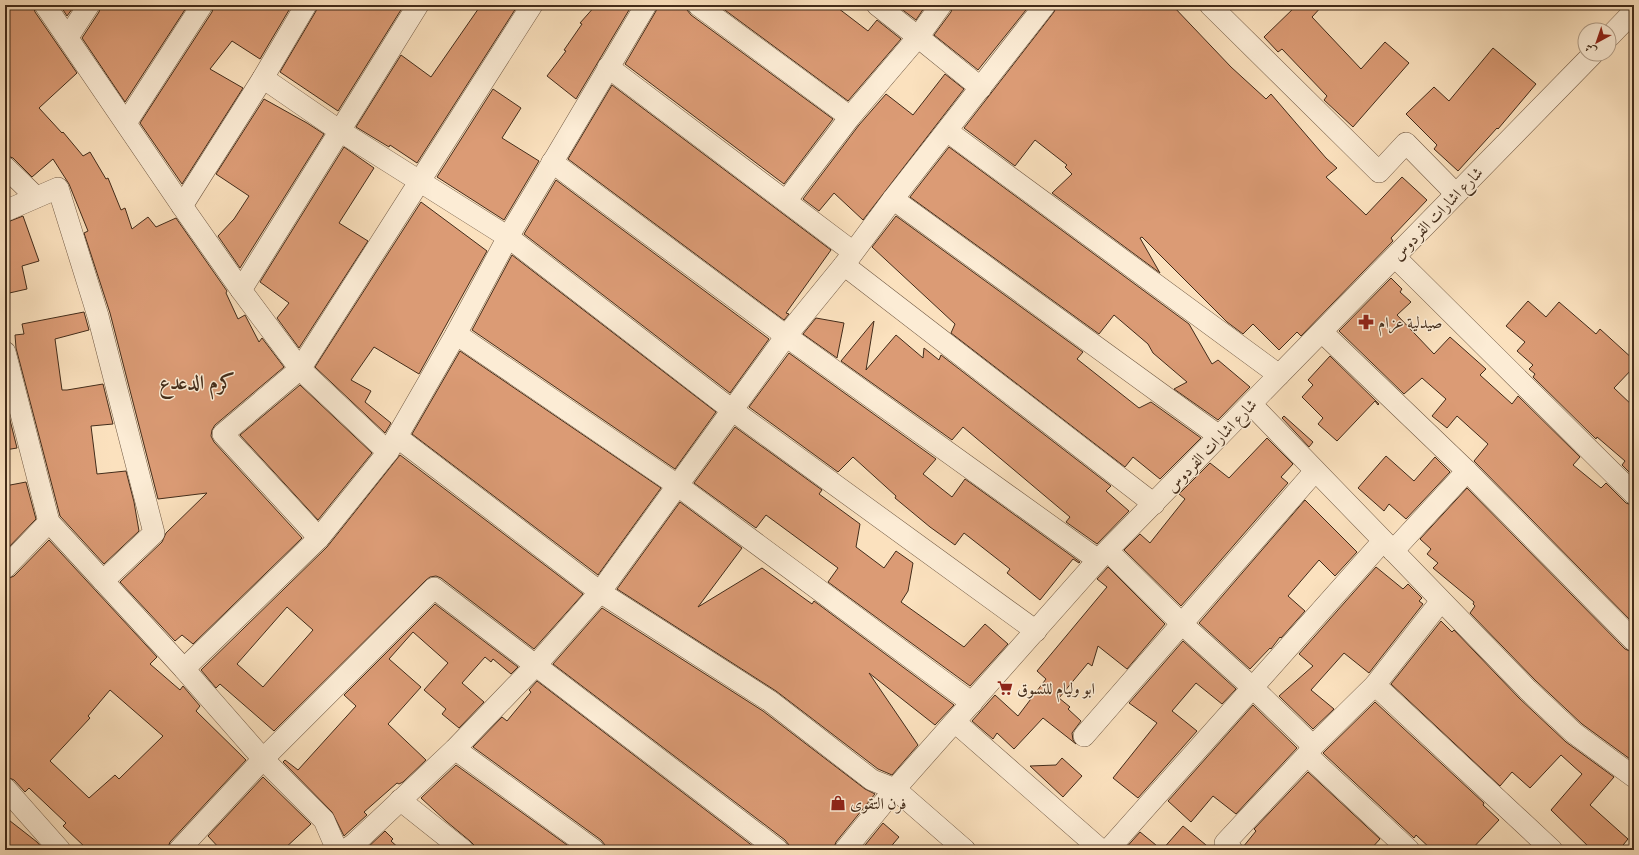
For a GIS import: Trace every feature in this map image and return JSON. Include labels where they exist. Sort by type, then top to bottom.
[{"type":"street","points":[[45,5],[182,206],[241,290],[300,369],[392,445],[600,592],[770,701],[872,780],[895,789],[965,850]]},
{"type":"street","points":[[68,37],[89,5]]},
{"type":"street","points":[[126,123],[202,5]]},
{"type":"street","points":[[182,206],[263,78],[306,5]]},
{"type":"street","points":[[241,290],[418,5]]},
{"type":"street","points":[[318,538],[223,434],[300,369],[532,5]]},
{"type":"street","points":[[184,669],[318,538],[392,445],[456,334],[508,237],[646,5]]},
{"type":"street","points":[[698,5],[850,117]]},
{"type":"street","points":[[877,5],[918,36],[981,88]]},
{"type":"street","points":[[786,201],[850,117],[918,36],[941,5]]},
{"type":"street","points":[[345,850],[354,844],[455,749],[536,665],[600,592],[786,336],[848,259],[893,199],[1045,5]]},
{"type":"street","points":[[1210,5],[1379,172],[1406,143],[1456,194]]},
{"type":"street","points":[[1617,29],[1634,11]]},
{"type":"street","name":"شارع اشارات الفردوس","points":[[845,850],[895,789],[1103,555],[1584,62]]},
{"type":"street","points":[[608,67],[786,201],[848,259],[1154,504]]},
{"type":"street","points":[[263,78],[340,131],[508,237],[732,410],[1036,630]]},
{"type":"street","points":[[947,131],[1279,375]]},
{"type":"street","points":[[552,162],[786,336],[1103,555],[1253,688],[1310,751],[1409,850]]},
{"type":"street","points":[[5,167],[36,198]]},
{"type":"street","points":[[5,211],[58,188],[98,316],[154,533],[104,581]]},
{"type":"street","points":[[893,199],[1219,436]]},
{"type":"street","points":[[1395,257],[1634,494]]},
{"type":"street","points":[[1322,332],[1467,471],[1634,640]]},
{"type":"street","points":[[456,334],[678,486],[972,703]]},
{"type":"street","points":[[5,352],[49,522],[184,669],[263,759],[324,820],[337,850]]},
{"type":"street","points":[[1251,404],[1528,690],[1574,733],[1634,777]]},
{"type":"street","points":[[1084,736],[1316,471]]},
{"type":"street","points":[[1108,850],[1253,688],[1388,546],[1467,471]]},
{"type":"street","points":[[5,568],[49,522]]},
{"type":"street","points":[[179,850],[263,759],[434,588],[778,850]]},
{"type":"street","points":[[1232,850],[1225,844],[1310,751],[1375,685],[1441,601]]},
{"type":"street","points":[[1375,685],[1552,850]]},
{"type":"street","points":[[955,722],[1100,850]]},
{"type":"street","points":[[455,749],[594,850]]},
{"type":"street","points":[[5,788],[58,849]]},
{"type":"street","points":[[400,800],[463,850]]},
{"type":"building","points":[[5,5],[33,5],[35,12],[77,73],[39,108],[62,133],[63,132],[83,156],[90,152],[106,179],[108,178],[121,210],[125,208],[132,229],[148,217],[156,227],[176,218],[227,291],[226,293],[238,319],[245,315],[259,342],[262,338],[284,367],[215,425],[211,436],[214,442],[302,538],[193,644],[182,635],[175,641],[120,582],[162,542],[166,533],[207,493],[158,499],[110,313],[84,233],[88,231],[69,184],[53,159],[32,177],[13,158],[5,155]]},
{"type":"building","points":[[60,5],[75,5],[67,16]]},
{"type":"building","points":[[101,5],[188,5],[125,102],[82,38],[99,12]]},
{"type":"building","points":[[214,5],[292,5],[260,59],[232,41],[210,69],[243,88],[182,184],[140,123],[212,12]]},
{"type":"building","points":[[318,5],[404,5],[338,111],[280,72],[316,11]]},
{"type":"building","points":[[481,5],[518,5],[417,163],[390,145],[389,147],[356,127],[401,55],[431,77]]},
{"type":"building","points":[[596,5],[632,5],[576,99],[547,76],[566,51],[564,50],[582,24],[580,23]]},
{"type":"building","points":[[658,5],[686,5],[687,10],[691,15],[833,119],[784,184],[625,64]]},
{"type":"building","points":[[718,5],[834,5],[868,31],[877,20],[901,39],[848,101]]},
{"type":"building","points":[[896,5],[926,5],[916,20]]},
{"type":"building","points":[[953,5],[1030,5],[978,70],[934,35],[951,12]]},
{"type":"building","points":[[1057,5],[1172,5],[1231,67],[1266,99],[1271,94],[1326,158],[1337,168],[1326,177],[1366,215],[1402,177],[1427,200],[1391,238],[1393,241],[1301,336],[1297,332],[1279,350],[1253,324],[1243,334],[1227,322],[1142,237],[1140,238],[1160,273],[1052,193],[1072,174],[1065,167],[1067,165],[1035,140],[1015,166],[964,128],[1054,12]]},
{"type":"building","points":[[1297,5],[1323,5],[1312,17],[1361,69],[1385,42],[1409,63],[1353,127],[1324,100],[1327,96],[1282,49],[1278,52],[1264,37]]},
{"type":"building","points":[[1493,48],[1536,84],[1498,129],[1497,128],[1458,171],[1434,149],[1437,145],[1406,114],[1434,87],[1449,101]]},
{"type":"building","points":[[945,74],[964,89],[863,220],[834,193],[819,211],[803,199],[859,125],[886,94],[913,115]]},
{"type":"building","points":[[612,85],[831,250],[786,313],[789,314],[784,320],[568,159]]},
{"type":"building","points":[[493,89],[521,108],[502,138],[539,161],[504,220],[437,177]]},
{"type":"building","points":[[264,99],[324,134],[240,268],[218,236],[234,219],[249,196],[216,174]]},
{"type":"building","points":[[344,147],[374,168],[339,223],[368,241],[299,348],[277,318],[289,303],[260,282]]},
{"type":"building","points":[[949,147],[1189,324],[1212,364],[1218,360],[1250,387],[1218,420],[1174,389],[1187,382],[1153,353],[1148,344],[1114,315],[1099,334],[910,197]]},
{"type":"building","points":[[556,180],[769,339],[730,393],[524,234]]},
{"type":"building","points":[[421,202],[487,251],[419,374],[374,347],[351,380],[371,391],[365,402],[391,423],[385,433],[315,367]]},
{"type":"building","points":[[23,216],[39,261],[22,266],[27,289],[5,294],[5,223]]},
{"type":"building","points":[[896,216],[1083,352],[1077,359],[1139,408],[1151,402],[1201,438],[1160,479],[1133,457],[1125,467],[951,333],[955,324],[872,247]]},
{"type":"building","points":[[512,255],[716,412],[675,469],[472,330]]},
{"type":"building","points":[[1391,278],[1402,289],[1400,292],[1411,302],[1397,315],[1434,354],[1450,337],[1486,369],[1480,375],[1512,404],[1518,396],[1580,457],[1573,465],[1601,488],[1606,483],[1626,503],[1634,506],[1634,624],[1474,461],[1488,444],[1457,416],[1447,428],[1432,416],[1446,399],[1422,378],[1404,394],[1339,331]]},
{"type":"building","points":[[1528,301],[1546,317],[1559,302],[1596,334],[1600,329],[1634,360],[1634,367],[1614,388],[1634,407],[1634,477],[1622,465],[1625,461],[1597,437],[1596,439],[1533,377],[1535,374],[1529,369],[1533,365],[1517,351],[1525,342],[1506,326]]},
{"type":"building","points":[[84,312],[89,330],[55,339],[62,390],[103,384],[113,424],[91,426],[97,474],[126,471],[134,502],[139,531],[104,564],[60,516],[16,348],[15,335],[24,334],[22,324]]},
{"type":"building","points":[[816,318],[844,323],[837,358],[803,334]]},
{"type":"building","points":[[874,321],[866,370],[896,335],[923,358],[924,348],[939,360],[941,355],[1111,486],[1106,491],[1129,511],[1097,544],[1066,522],[1070,517],[963,427],[952,440],[841,361]]},
{"type":"building","points":[[460,351],[661,488],[598,575],[412,434]]},
{"type":"building","points":[[789,353],[936,459],[923,474],[952,497],[965,479],[1080,562],[1079,563],[1073,559],[1040,600],[1007,573],[1010,569],[964,533],[955,545],[930,527],[895,498],[896,496],[853,457],[838,472],[749,407]]},
{"type":"building","points":[[1330,356],[1379,404],[1378,405],[1375,401],[1337,441],[1318,424],[1323,418],[1302,397],[1313,385],[1308,380]]},
{"type":"building","points":[[300,385],[372,453],[318,520],[240,435]]},
{"type":"building","points":[[5,400],[17,448],[5,450]]},
{"type":"building","points":[[1284,416],[1313,442],[1309,447],[1282,418]]},
{"type":"building","points":[[735,427],[822,490],[819,494],[860,524],[856,547],[884,568],[896,551],[913,563],[908,591],[901,602],[964,647],[985,624],[1008,644],[970,686],[828,582],[838,568],[766,515],[756,528],[694,483]]},
{"type":"building","points":[[1267,438],[1293,464],[1281,477],[1288,483],[1181,606],[1124,550],[1140,534],[1150,543],[1185,499],[1179,494],[1210,463],[1229,478]]},
{"type":"building","points":[[400,455],[583,594],[534,649],[441,578],[436,576],[430,577],[274,731],[220,684],[216,688],[201,670],[327,547]],"holes":[[[287,607],[313,630],[263,687],[237,664]]]},
{"type":"building","points":[[1386,456],[1414,481],[1435,457],[1450,472],[1406,519],[1389,504],[1384,511],[1358,488]]},
{"type":"building","points":[[26,482],[36,519],[5,551],[5,486]]},
{"type":"building","points":[[1467,488],[1625,649],[1634,653],[1634,755],[1630,759],[1582,724],[1536,681],[1470,613],[1475,606],[1473,604],[1474,602],[1433,568],[1438,563],[1427,554],[1431,549],[1420,539]]},
{"type":"building","points":[[1305,500],[1357,552],[1335,576],[1319,560],[1288,596],[1305,611],[1281,638],[1280,637],[1271,649],[1270,648],[1250,669],[1199,623]]},
{"type":"building","points":[[680,502],[742,548],[698,607],[762,568],[812,604],[814,601],[954,705],[935,725],[869,673],[918,745],[892,775],[878,769],[776,691],[617,589]]},
{"type":"building","points":[[49,540],[157,657],[150,664],[180,690],[183,686],[200,706],[196,711],[246,760],[170,842],[167,850],[88,850],[63,826],[66,823],[29,788],[25,792],[14,780],[5,776],[5,580],[14,576]],"holes":[[[110,690],[163,736],[119,779],[115,775],[89,798],[50,761],[90,718],[88,716]]]},
{"type":"building","points":[[1108,567],[1165,624],[1127,669],[1098,646],[1092,666],[1088,663],[1059,698],[1070,707],[1068,709],[1081,721],[1072,733],[1073,740],[1076,744],[1043,718],[1014,749],[997,733],[993,739],[972,721],[995,695],[1018,716],[1046,679],[1037,671],[1107,587],[1097,579]]},
{"type":"building","points":[[1376,567],[1403,589],[1408,584],[1422,598],[1419,601],[1423,604],[1369,673],[1344,653],[1311,690],[1334,709],[1313,729],[1279,696],[1313,666],[1299,654]]},
{"type":"building","points":[[435,604],[518,667],[511,674],[493,659],[491,662],[485,657],[462,683],[484,702],[459,728],[442,714],[446,709],[424,690],[448,663],[413,632],[389,659],[421,687],[388,724],[426,760],[403,782],[399,784],[397,783],[364,812],[367,815],[344,836],[332,812],[283,762],[285,760],[298,770],[356,706],[344,695]]},
{"type":"building","points":[[602,608],[763,711],[865,789],[875,794],[836,842],[833,850],[790,850],[789,845],[785,840],[553,664]]},
{"type":"building","points":[[1441,621],[1452,632],[1454,630],[1519,698],[1566,742],[1614,777],[1590,805],[1628,839],[1619,850],[1592,850],[1551,810],[1582,774],[1561,755],[1530,788],[1512,772],[1500,786],[1391,684]]},
{"type":"building","points":[[1183,641],[1236,689],[1222,704],[1196,683],[1172,711],[1197,731],[1138,798],[1113,778],[1157,723],[1129,703]]},
{"type":"building","points":[[537,681],[758,850],[606,850],[605,845],[601,840],[473,747],[502,717],[507,721],[531,692],[529,690]]},
{"type":"building","points":[[1375,702],[1484,803],[1483,805],[1499,820],[1471,850],[1432,850],[1416,835],[1414,838],[1323,753]]},
{"type":"building","points":[[1253,705],[1297,748],[1236,814],[1213,796],[1191,822],[1168,801]]},
{"type":"building","points":[[1062,758],[1082,776],[1063,797],[1030,766],[1056,765]]},
{"type":"building","points":[[456,765],[574,850],[475,850],[474,845],[470,841],[421,798]]},
{"type":"building","points":[[1308,772],[1380,839],[1370,850],[1244,850],[1243,847],[1256,831],[1254,829]]},
{"type":"building","points":[[263,777],[311,824],[283,850],[221,850],[208,836]]},
{"type":"building","points":[[5,817],[37,842],[44,850],[5,850]]},
{"type":"building","points":[[883,823],[899,837],[888,850],[861,850]]},
{"type":"building","points":[[1183,826],[1212,850],[1162,850]]},
{"type":"building","points":[[385,831],[393,839],[391,841],[401,850],[365,850]]},
{"type":"building","points":[[1140,832],[1162,850],[1124,850]]},
{"type":"place","name":"صيدلية عزام","points":[[1366,322]]},
{"type":"place","name":"ابو وليام للتسوق","points":[[1005,688]]},
{"type":"place","name":"فرن التقوى","points":[[838,803]]},
{"type":"district","name":"كرم الدعدع","points":[[197,382]]}]
